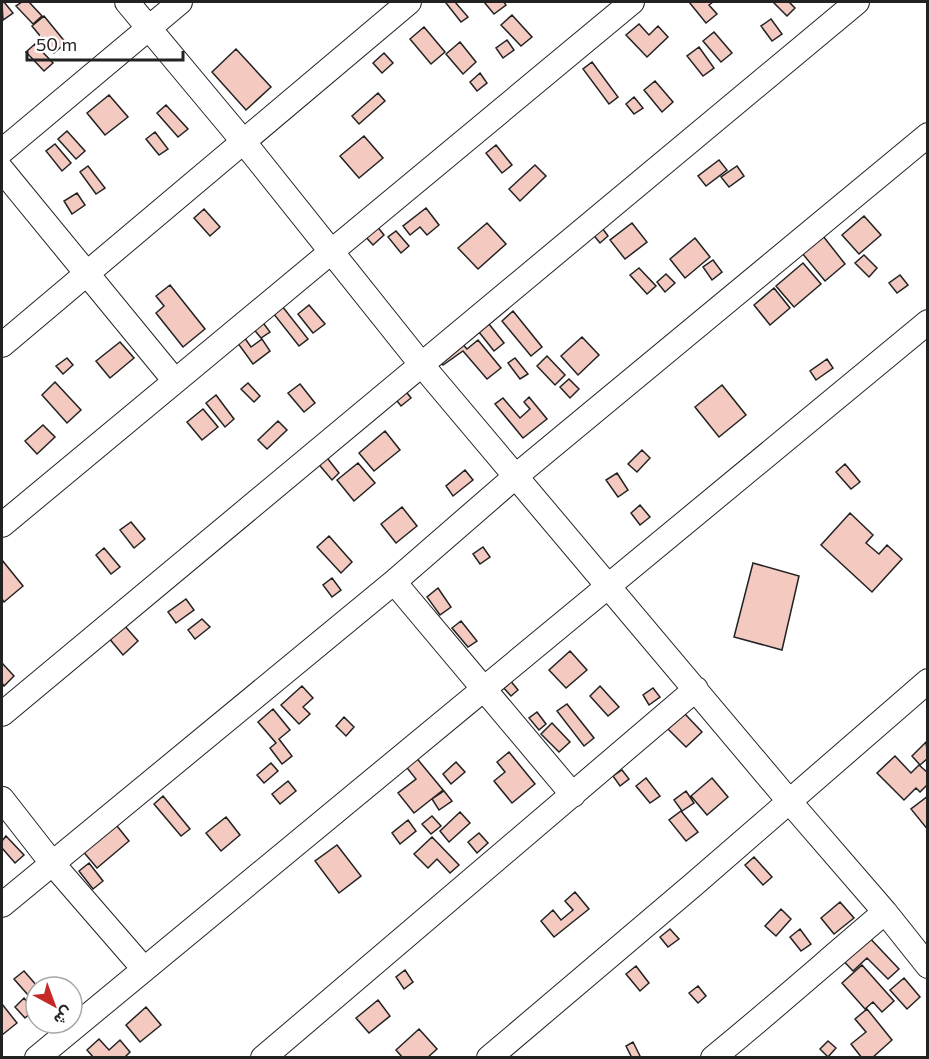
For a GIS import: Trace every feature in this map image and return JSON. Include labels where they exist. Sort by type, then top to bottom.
[{"type":"street","points":[[127,2],[243,141],[421,364],[885,912],[927,966]]},
{"type":"street","points":[[2,151],[180,2]]},
{"type":"street","points":[[2,345],[410,2]]},
{"type":"street","points":[[2,525],[632,2]]},
{"type":"street","points":[[2,714],[857,2]]},
{"type":"street","points":[[2,905],[394,582],[516,476],[927,135]]},
{"type":"street","points":[[2,170],[175,381]]},
{"type":"street","points":[[37,1058],[927,322]]},
{"type":"street","points":[[394,582],[573,795]]},
{"type":"street","points":[[489,1058],[693,885],[927,681]]},
{"type":"street","points":[[263,1058],[696,689]]},
{"type":"street","points":[[2,799],[52,863],[144,969]]},
{"type":"street","points":[[713,1058],[885,912]]},
{"type":"building","points":[[4,2],[13,13],[3,20],[2,3]]},
{"type":"building","points":[[22,2],[29,2],[42,16],[33,24],[16,6]]},
{"type":"building","points":[[455,2],[468,17],[461,22],[446,3]]},
{"type":"building","points":[[484,2],[504,2],[506,5],[494,14]]},
{"type":"building","points":[[689,2],[713,2],[709,5],[717,14],[706,23]]},
{"type":"building","points":[[773,2],[789,2],[795,8],[787,16]]},
{"type":"building","points":[[512,15],[532,37],[521,46],[501,25]]},
{"type":"building","points":[[44,16],[66,43],[54,53],[32,26]]},
{"type":"building","points":[[771,19],[782,34],[772,41],[761,26]]},
{"type":"building","points":[[639,24],[649,35],[658,26],[668,37],[647,57],[626,35]]},
{"type":"building","points":[[424,27],[445,52],[431,64],[410,39]]},
{"type":"building","points":[[714,32],[732,53],[721,62],[703,41]]},
{"type":"building","points":[[507,40],[514,50],[503,58],[496,48]]},
{"type":"building","points":[[460,42],[476,62],[463,74],[446,54]]},
{"type":"building","points":[[35,44],[53,63],[44,71],[26,52]]},
{"type":"building","points":[[699,47],[714,68],[703,76],[687,56]]},
{"type":"building","points":[[236,49],[271,87],[246,110],[212,72]]},
{"type":"building","points":[[384,53],[393,63],[382,73],[373,63]]},
{"type":"building","points":[[592,62],[618,97],[609,104],[583,69]]},
{"type":"building","points":[[480,73],[487,83],[477,91],[470,82]]},
{"type":"building","points":[[655,81],[673,102],[662,112],[644,90]]},
{"type":"building","points":[[378,93],[385,101],[359,124],[352,116]]},
{"type":"building","points":[[109,95],[128,117],[105,135],[87,113]]},
{"type":"building","points":[[634,97],[643,108],[634,114],[626,104]]},
{"type":"building","points":[[166,105],[188,129],[178,137],[157,113]]},
{"type":"building","points":[[67,131],[85,151],[76,159],[58,139]]},
{"type":"building","points":[[155,132],[168,149],[159,155],[146,139]]},
{"type":"building","points":[[364,136],[383,158],[359,178],[340,156]]},
{"type":"building","points":[[55,144],[71,163],[62,171],[46,151]]},
{"type":"building","points":[[496,145],[512,165],[502,173],[486,153]]},
{"type":"building","points":[[719,160],[727,170],[706,186],[698,176]]},
{"type":"building","points":[[535,165],[546,176],[520,201],[509,189]]},
{"type":"building","points":[[88,166],[105,188],[96,194],[80,172]]},
{"type":"building","points":[[737,166],[744,176],[729,187],[721,177]]},
{"type":"building","points":[[77,193],[85,205],[72,214],[64,201]]},
{"type":"building","points":[[426,208],[439,225],[427,235],[420,227],[410,235],[403,226]]},
{"type":"building","points":[[204,209],[220,227],[210,236],[194,218]]},
{"type":"building","points":[[864,216],[881,235],[859,254],[842,235]]},
{"type":"building","points":[[487,223],[506,244],[478,269],[458,248]]},
{"type":"building","points":[[632,223],[647,242],[625,259],[610,240]]},
{"type":"building","points":[[376,225],[384,235],[373,245],[364,235]]},
{"type":"building","points":[[600,225],[608,236],[600,243],[591,232]]},
{"type":"building","points":[[396,231],[409,246],[401,253],[388,237]]},
{"type":"building","points":[[823,236],[845,264],[825,281],[802,253]]},
{"type":"building","points":[[695,238],[710,257],[685,278],[670,259]]},
{"type":"building","points":[[864,255],[877,268],[869,277],[855,263]]},
{"type":"building","points":[[713,260],[722,272],[712,280],[703,267]]},
{"type":"building","points":[[803,263],[821,284],[794,307],[776,286]]},
{"type":"building","points":[[639,268],[656,286],[647,294],[630,275]]},
{"type":"building","points":[[666,274],[675,283],[665,292],[657,282]]},
{"type":"building","points":[[900,275],[908,285],[897,293],[889,283]]},
{"type":"building","points":[[170,285],[205,329],[183,347],[156,313],[164,306],[156,296]]},
{"type":"building","points":[[774,288],[790,308],[770,325],[754,305]]},
{"type":"building","points":[[309,305],[325,324],[313,333],[298,314]]},
{"type":"building","points":[[282,306],[308,339],[299,346],[273,313]]},
{"type":"building","points":[[513,311],[542,347],[531,356],[502,321]]},
{"type":"building","points":[[485,319],[504,343],[494,351],[475,327]]},
{"type":"building","points":[[261,320],[270,332],[261,338],[252,327]]},
{"type":"building","points":[[244,337],[251,347],[262,339],[270,351],[253,364],[237,342]]},
{"type":"building","points":[[582,337],[599,355],[578,375],[561,356]]},
{"type":"building","points":[[457,338],[467,349],[478,340],[501,368],[487,379],[463,351],[443,365],[436,356]]},
{"type":"building","points":[[120,342],[134,358],[110,378],[96,361]]},
{"type":"building","points":[[547,356],[565,375],[555,385],[537,366]]},
{"type":"building","points":[[67,358],[73,365],[63,374],[56,366]]},
{"type":"building","points":[[515,358],[528,374],[520,379],[508,363]]},
{"type":"building","points":[[827,359],[833,368],[816,380],[810,371]]},
{"type":"building","points":[[569,379],[579,389],[570,398],[560,387]]},
{"type":"building","points":[[55,382],[81,410],[67,423],[42,395]]},
{"type":"building","points":[[248,383],[260,396],[254,402],[241,389]]},
{"type":"building","points":[[300,384],[315,403],[304,412],[288,393]]},
{"type":"building","points":[[722,385],[746,415],[719,437],[695,407]]},
{"type":"building","points":[[404,389],[411,398],[401,406],[393,396]]},
{"type":"building","points":[[216,395],[234,419],[225,427],[206,403]]},
{"type":"building","points":[[529,397],[547,419],[523,438],[495,404],[503,398],[520,418],[530,409],[524,402]]},
{"type":"building","points":[[203,409],[218,427],[202,440],[187,422]]},
{"type":"building","points":[[278,421],[287,430],[267,449],[258,440]]},
{"type":"building","points":[[43,425],[55,437],[37,454],[25,441]]},
{"type":"building","points":[[385,431],[400,450],[374,471],[359,453]]},
{"type":"building","points":[[642,450],[650,458],[637,472],[628,464]]},
{"type":"building","points":[[324,454],[339,473],[332,480],[316,461]]},
{"type":"building","points":[[358,463],[375,483],[354,501],[337,480]]},
{"type":"building","points":[[845,464],[860,482],[851,489],[836,472]]},
{"type":"building","points":[[465,470],[473,480],[453,496],[446,486]]},
{"type":"building","points":[[617,473],[628,490],[618,497],[606,480]]},
{"type":"building","points":[[640,505],[650,517],[640,525],[631,513]]},
{"type":"building","points":[[402,507],[417,526],[396,543],[381,524]]},
{"type":"building","points":[[850,513],[873,535],[866,543],[879,554],[887,545],[902,559],[872,592],[821,545]]},
{"type":"building","points":[[131,522],[145,539],[134,548],[120,530]]},
{"type":"building","points":[[329,536],[352,562],[341,573],[317,547]]},
{"type":"building","points":[[483,547],[490,557],[480,564],[473,554]]},
{"type":"building","points":[[104,548],[120,567],[111,574],[96,555]]},
{"type":"building","points":[[2,560],[23,586],[4,602],[2,599]]},
{"type":"building","points":[[753,563],[799,576],[782,650],[734,637]]},
{"type":"building","points":[[332,578],[341,590],[332,597],[323,585]]},
{"type":"building","points":[[438,588],[451,607],[440,615],[427,597]]},
{"type":"building","points":[[186,599],[194,610],[176,623],[168,612]]},
{"type":"building","points":[[202,619],[210,627],[195,639],[188,630]]},
{"type":"building","points":[[461,621],[477,641],[468,647],[452,628]]},
{"type":"building","points":[[123,624],[138,641],[123,655],[108,637]]},
{"type":"building","points":[[570,651],[587,670],[566,688],[549,670]]},
{"type":"building","points":[[2,663],[14,676],[4,686],[2,683]]},
{"type":"building","points":[[509,679],[518,690],[511,696],[502,686]]},
{"type":"building","points":[[302,686],[313,698],[303,707],[310,714],[299,724],[281,705]]},
{"type":"building","points":[[600,686],[619,707],[608,716],[590,696]]},
{"type":"building","points":[[653,688],[660,697],[649,705],[643,695]]},
{"type":"building","points":[[567,704],[594,738],[584,746],[557,711]]},
{"type":"building","points":[[273,709],[290,730],[279,739],[292,756],[282,764],[270,748],[276,743],[258,722]]},
{"type":"building","points":[[537,712],[546,724],[539,730],[529,718]]},
{"type":"building","points":[[685,714],[702,732],[686,747],[668,729]]},
{"type":"building","points":[[344,717],[354,727],[346,736],[336,726]]},
{"type":"building","points":[[552,723],[570,742],[559,752],[541,734]]},
{"type":"building","points":[[926,742],[928,758],[920,765],[912,756]]},
{"type":"building","points":[[509,752],[535,784],[512,803],[494,781],[505,772],[497,762]]},
{"type":"building","points":[[414,755],[443,790],[414,813],[398,793],[416,779],[404,764]]},
{"type":"building","points":[[895,756],[911,773],[919,765],[928,773],[928,784],[920,792],[916,788],[904,800],[877,773]]},
{"type":"building","points":[[456,762],[465,772],[451,784],[443,774]]},
{"type":"building","points":[[271,763],[278,771],[264,783],[257,775]]},
{"type":"building","points":[[622,770],[629,779],[620,786],[613,776]]},
{"type":"building","points":[[646,778],[660,796],[650,803],[636,786]]},
{"type":"building","points":[[712,778],[728,797],[707,815],[691,796]]},
{"type":"building","points":[[288,781],[296,791],[280,804],[272,794]]},
{"type":"building","points":[[444,791],[452,801],[439,810],[432,799]]},
{"type":"building","points":[[686,791],[694,803],[682,811],[674,800]]},
{"type":"building","points":[[163,796],[190,829],[181,836],[154,804]]},
{"type":"building","points":[[928,796],[928,830],[911,809]]},
{"type":"building","points":[[681,811],[698,832],[686,841],[669,820]]},
{"type":"building","points":[[460,812],[470,823],[449,842],[440,831]]},
{"type":"building","points":[[109,816],[129,841],[97,868],[76,843]]},
{"type":"building","points":[[432,816],[441,826],[431,834],[422,824]]},
{"type":"building","points":[[226,817],[240,835],[221,851],[206,833]]},
{"type":"building","points":[[408,820],[416,831],[400,844],[392,833]]},
{"type":"building","points":[[479,833],[488,843],[477,853],[468,842]]},
{"type":"building","points":[[6,836],[24,855],[15,863],[2,848],[2,841]]},
{"type":"building","points":[[432,837],[459,865],[450,873],[437,859],[428,868],[414,854]]},
{"type":"building","points":[[337,845],[361,876],[339,893],[315,861]]},
{"type":"building","points":[[754,857],[772,877],[763,885],[745,865]]},
{"type":"building","points":[[89,863],[103,881],[93,889],[79,871]]},
{"type":"building","points":[[575,892],[589,909],[554,937],[541,921],[553,910],[561,920],[573,910],[565,901]]},
{"type":"building","points":[[840,902],[854,918],[834,934],[821,918]]},
{"type":"building","points":[[781,909],[791,919],[776,936],[765,926]]},
{"type":"building","points":[[670,929],[679,939],[668,947],[660,937]]},
{"type":"building","points":[[800,929],[811,944],[801,951],[790,937]]},
{"type":"building","points":[[865,933],[899,969],[888,979],[867,958],[853,971],[837,954]]},
{"type":"building","points":[[862,965],[894,1001],[882,1012],[873,1002],[865,1009],[842,983]]},
{"type":"building","points":[[636,966],[649,983],[640,991],[626,974]]},
{"type":"building","points":[[405,970],[413,982],[404,989],[396,977]]},
{"type":"building","points":[[24,971],[28,975],[24,975],[24,990],[14,979]]},
{"type":"building","points":[[904,978],[920,997],[907,1009],[890,990]]},
{"type":"building","points":[[698,986],[706,996],[698,1003],[689,993]]},
{"type":"building","points":[[24,998],[24,1017],[15,1007]]},
{"type":"building","points":[[378,1000],[390,1016],[369,1033],[356,1018]]},
{"type":"building","points":[[2,1004],[17,1023],[2,1035]]},
{"type":"building","points":[[146,1007],[161,1025],[140,1042],[126,1025]]},
{"type":"building","points":[[867,1009],[892,1040],[872,1058],[862,1058],[851,1044],[866,1032],[855,1019]]},
{"type":"building","points":[[419,1029],[437,1049],[427,1058],[403,1058],[396,1050]]},
{"type":"building","points":[[99,1039],[109,1050],[120,1040],[130,1052],[124,1058],[94,1058],[87,1050]]},
{"type":"building","points":[[828,1041],[836,1048],[828,1057],[820,1049]]},
{"type":"building","points":[[633,1042],[641,1058],[632,1058],[626,1046]]}]
